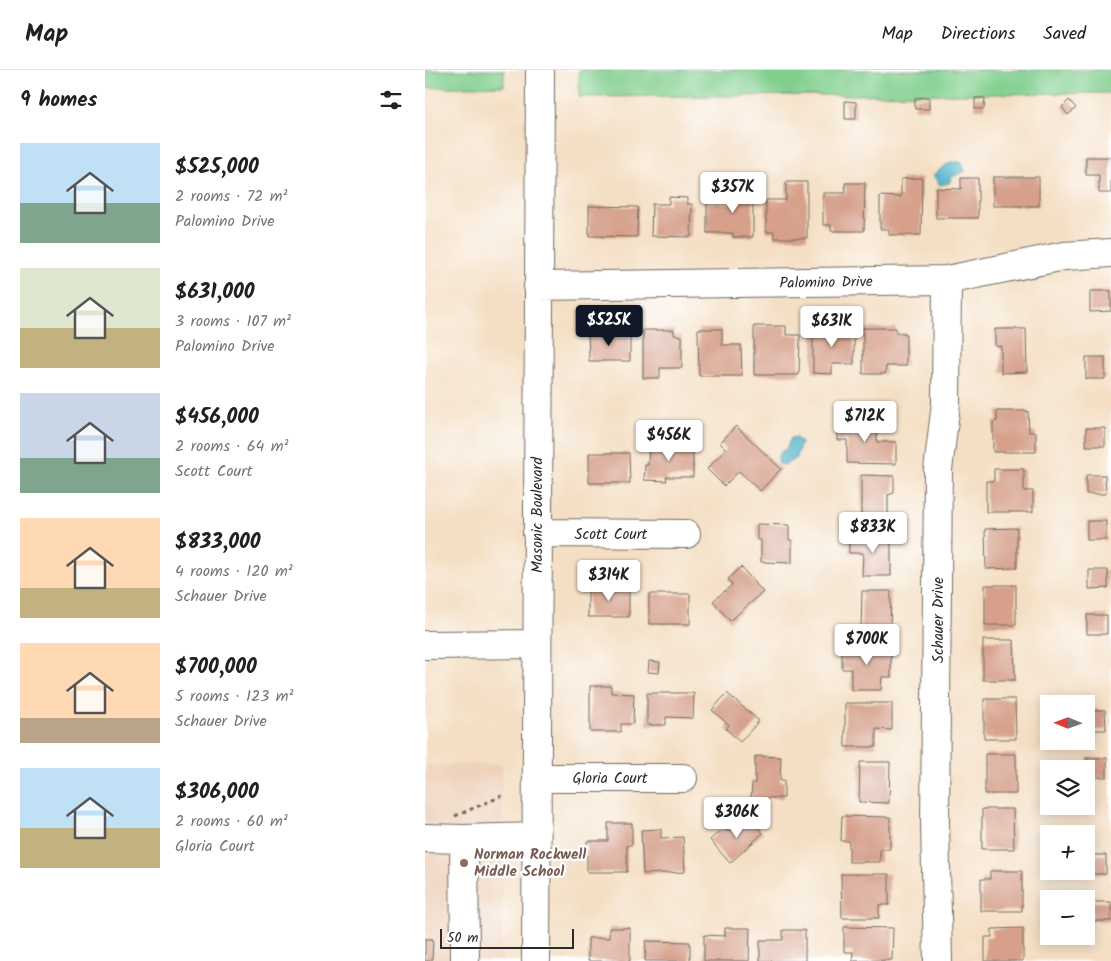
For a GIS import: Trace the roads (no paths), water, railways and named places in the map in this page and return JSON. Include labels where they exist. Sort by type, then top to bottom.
[{"type":"street","name":"Masonic Boulevard","points":[[536,961],[540,70]]},
{"type":"street","name":"Palomino Drive","points":[[538,286],[947,280],[1064,256],[1111,253]]},
{"type":"street","name":"Schauer Drive","points":[[938,961],[935,834],[938,470],[946,403],[947,280]]},
{"type":"street","name":"Scott Court","points":[[537,534],[686,534]]},
{"type":"street","points":[[425,645],[537,644]]},
{"type":"street","name":"Gloria Court","points":[[537,778],[683,778]]},
{"type":"street","points":[[425,838],[536,837]]},
{"type":"street","points":[[464,839],[465,961]]},
{"type":"water","points":[[950,162],[962,162],[965,171],[952,177],[949,183],[940,185],[933,175]]},
{"type":"water","points":[[795,437],[801,442],[797,458],[784,465],[779,464],[779,455],[786,449],[791,438]]},
{"type":"place","name":"Norman Rockwell Middle School","points":[[464,863]]}]
